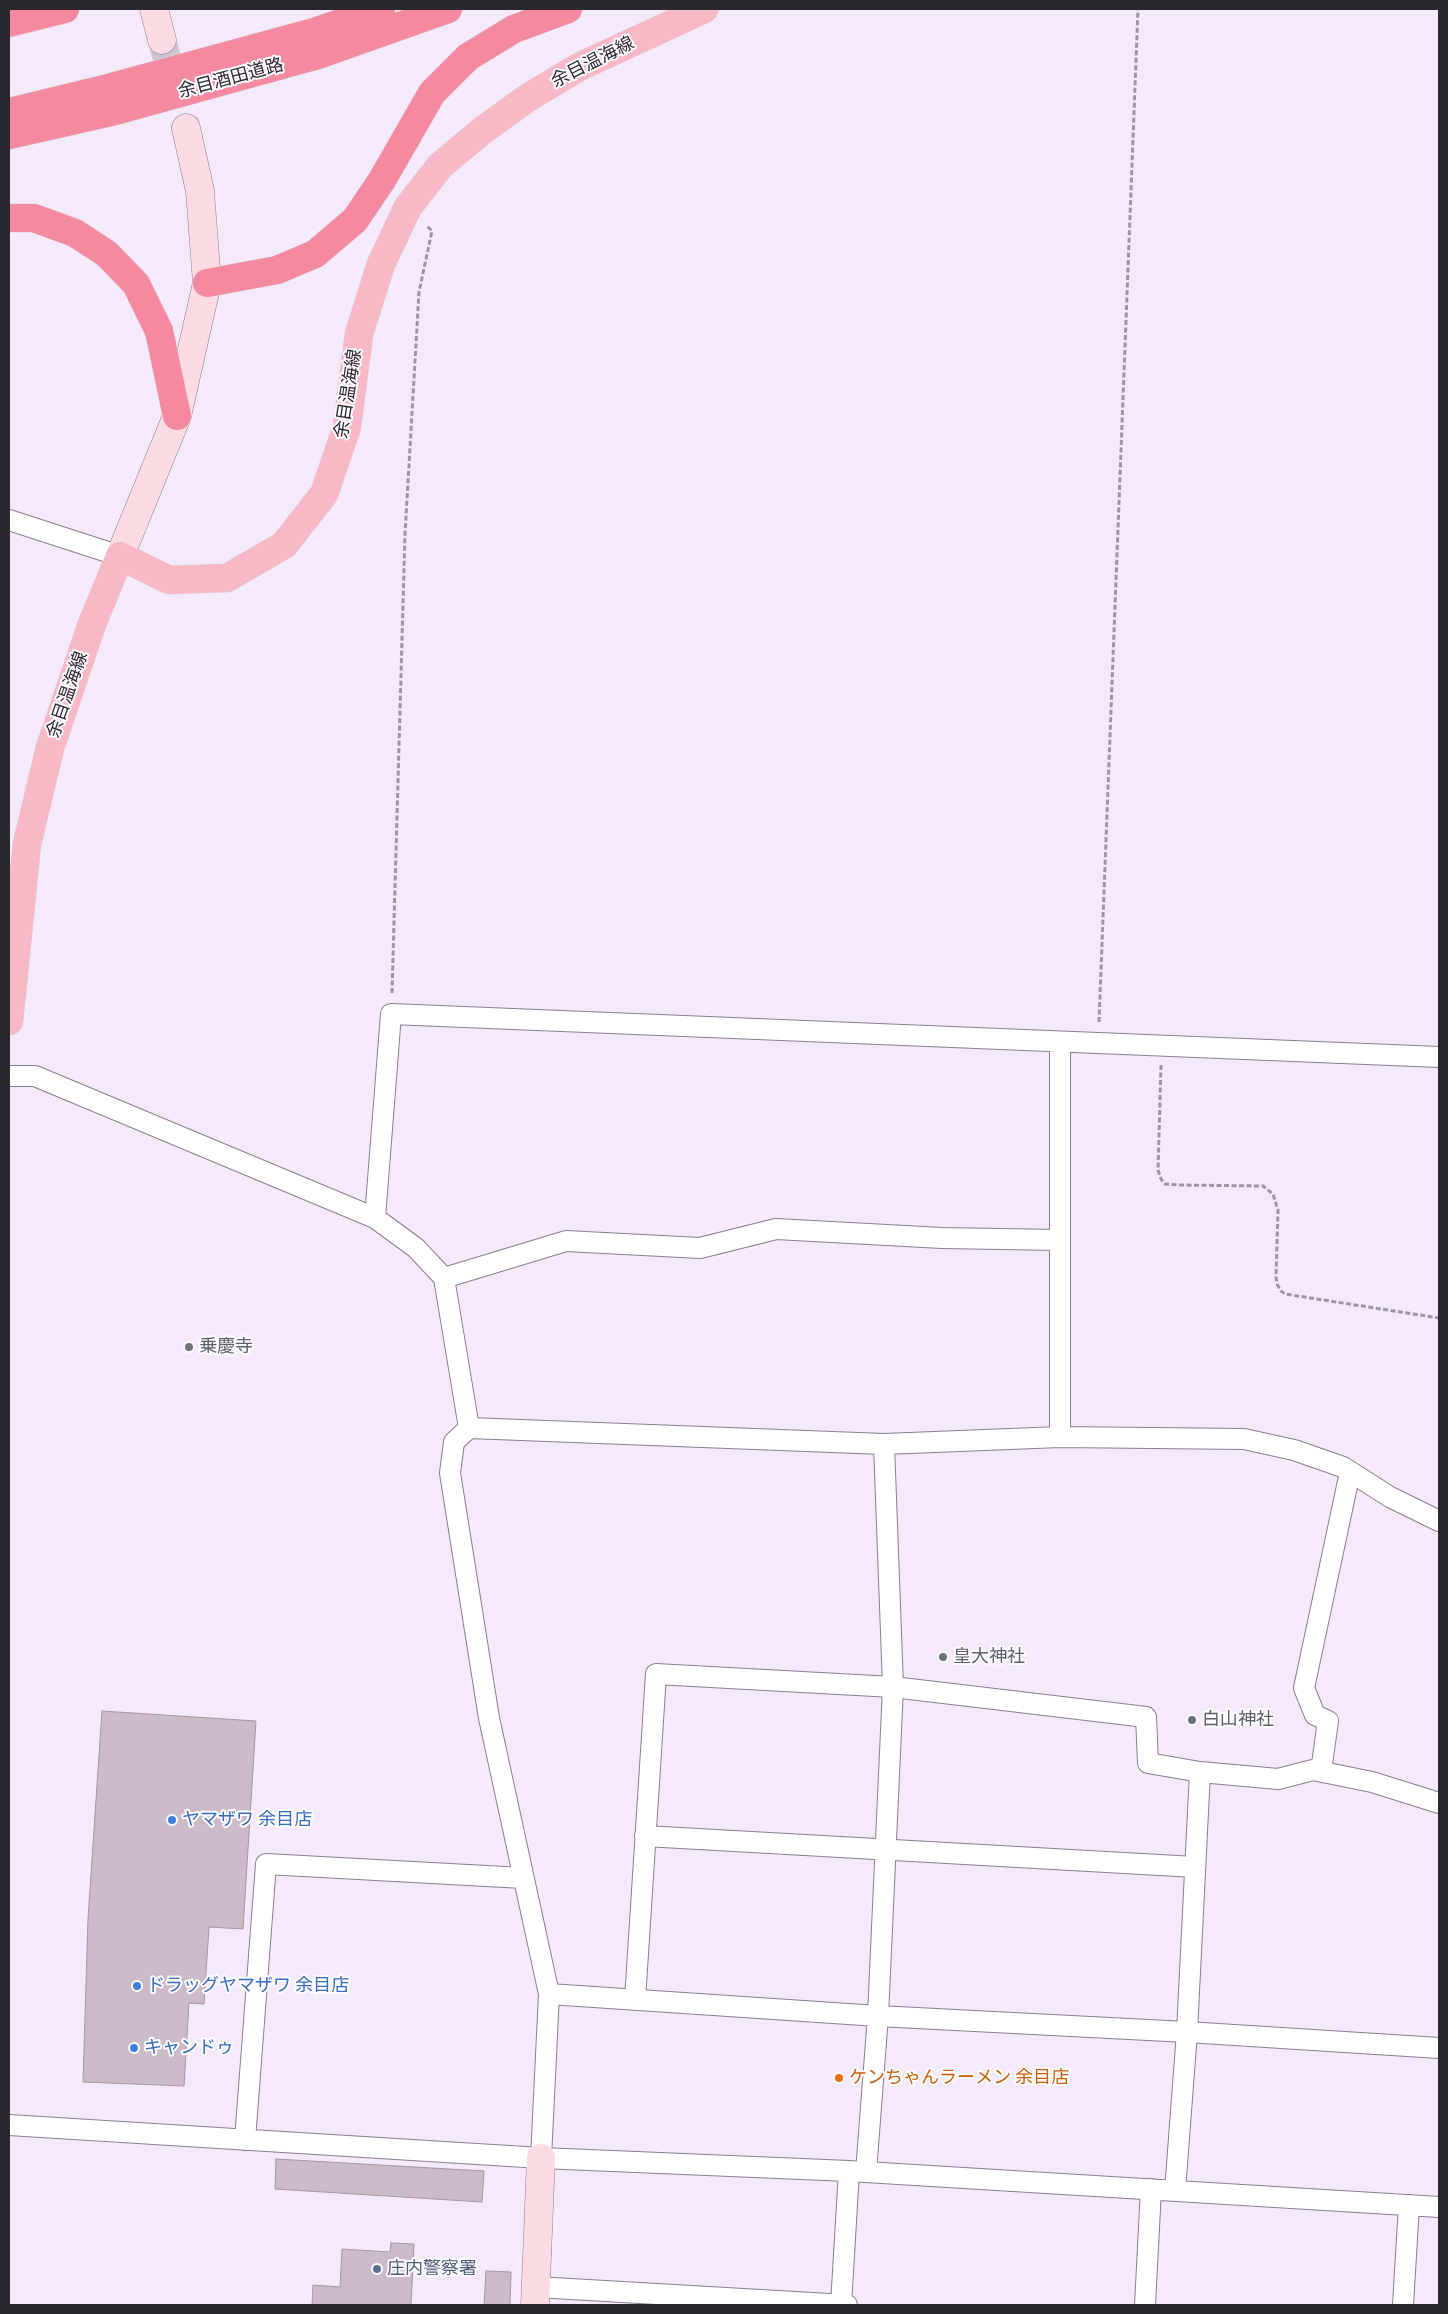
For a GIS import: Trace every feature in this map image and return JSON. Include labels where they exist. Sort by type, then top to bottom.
[{"type":"highway","points":[[9,23],[65,9]]},
{"type":"highway","name":"余目酒田道路","points":[[9,112],[108,88],[295,37],[382,9]]},
{"type":"highway","name":"余目酒田道路","points":[[9,135],[114,111],[318,55],[448,9]]},
{"type":"highway","points":[[207,283],[278,270],[314,254],[355,220],[382,180],[432,93],[468,57],[514,29],[568,9]]},
{"type":"highway","points":[[9,218],[34,218],[75,233],[107,254],[136,284],[159,331],[177,416]]},
{"type":"main road","name":"余目温海線","points":[[9,1022],[27,844],[50,748],[92,624],[120,556],[170,580],[227,578],[284,545],[324,494],[347,427],[359,334],[381,264],[408,207],[440,166],[482,130],[529,97],[579,67],[704,9]]},
{"type":"street","points":[[154,9],[162,40]]},
{"type":"street","points":[[9,520],[120,556],[177,416],[207,283],[200,191],[186,128]]},
{"type":"street","points":[[375,1218],[392,1014],[1060,1043],[1439,1057]]},
{"type":"street","points":[[1060,1043],[1060,1438]]},
{"type":"street","points":[[9,1076],[34,1076],[375,1218],[416,1248],[444,1278],[469,1428]]},
{"type":"street","points":[[444,1278],[566,1241],[700,1248],[776,1229],[942,1238],[1060,1240]]},
{"type":"street","points":[[847,2305],[536,2296],[549,1994],[489,1718],[450,1472],[454,1442],[469,1428],[884,1444],[1060,1438],[1244,1439],[1294,1450],[1343,1467],[1390,1497],[1439,1521]]},
{"type":"street","points":[[841,2305],[878,2016],[893,1687],[884,1444]]},
{"type":"street","points":[[1321,1771],[1328,1721],[1315,1715],[1304,1688],[1350,1472]]},
{"type":"street","points":[[635,2000],[656,1674],[893,1687],[1146,1717],[1148,1763],[1200,1772],[1278,1779],[1314,1770],[1372,1782],[1439,1803]]},
{"type":"street","points":[[1175,2191],[1187,2032],[1200,1772]]},
{"type":"street","points":[[645,1836],[1196,1867]]},
{"type":"street","points":[[245,2140],[266,1864],[523,1878]]},
{"type":"street","points":[[549,1994],[878,2016],[1187,2032],[1439,2048]]},
{"type":"street","points":[[9,2125],[541,2158],[858,2172],[1439,2207]]},
{"type":"street","points":[[1145,2305],[1151,2189]]},
{"type":"street","points":[[1403,2305],[1409,2205]]},
{"type":"path","points":[[1099,1043],[1138,9]]},
{"type":"path","points":[[392,1014],[405,534],[419,292],[432,231],[408,207]]},
{"type":"path","points":[[1162,1061],[1158,1170],[1160,1179],[1165,1184],[1263,1186],[1273,1194],[1278,1210],[1276,1284],[1285,1294],[1439,1318]]},
{"type":"building","name":"ヤマザワ 余目店","points":[[102,1711],[256,1721],[243,1929],[209,1927],[204,2004],[189,2003],[184,2086],[83,2082],[88,1919]]},
{"type":"building","points":[[276,2159],[484,2171],[482,2202],[275,2189]]},
{"type":"building","name":"庄内警察署","points":[[391,2243],[414,2244],[411,2305],[312,2305],[313,2285],[340,2287],[342,2249],[390,2252]]},
{"type":"building","points":[[486,2271],[511,2272],[510,2305],[484,2305]]},
{"type":"tunnel","points":[[162,40],[186,128]]},
{"type":"place","name":"乗慶寺","points":[[189,1347]]},
{"type":"place","name":"皇大神社","points":[[943,1657]]},
{"type":"place","name":"白山神社","points":[[1192,1720]]},
{"type":"place","name":"ヤマザワ 余目店","points":[[172,1820]]},
{"type":"place","name":"ドラッグヤマザワ 余目店","points":[[137,1986]]},
{"type":"place","name":"キャンドゥ","points":[[134,2048]]},
{"type":"place","name":"ケンちゃんラーメン 余目店","points":[[839,2078]]},
{"type":"place","name":"庄内警察署","points":[[377,2269]]}]
